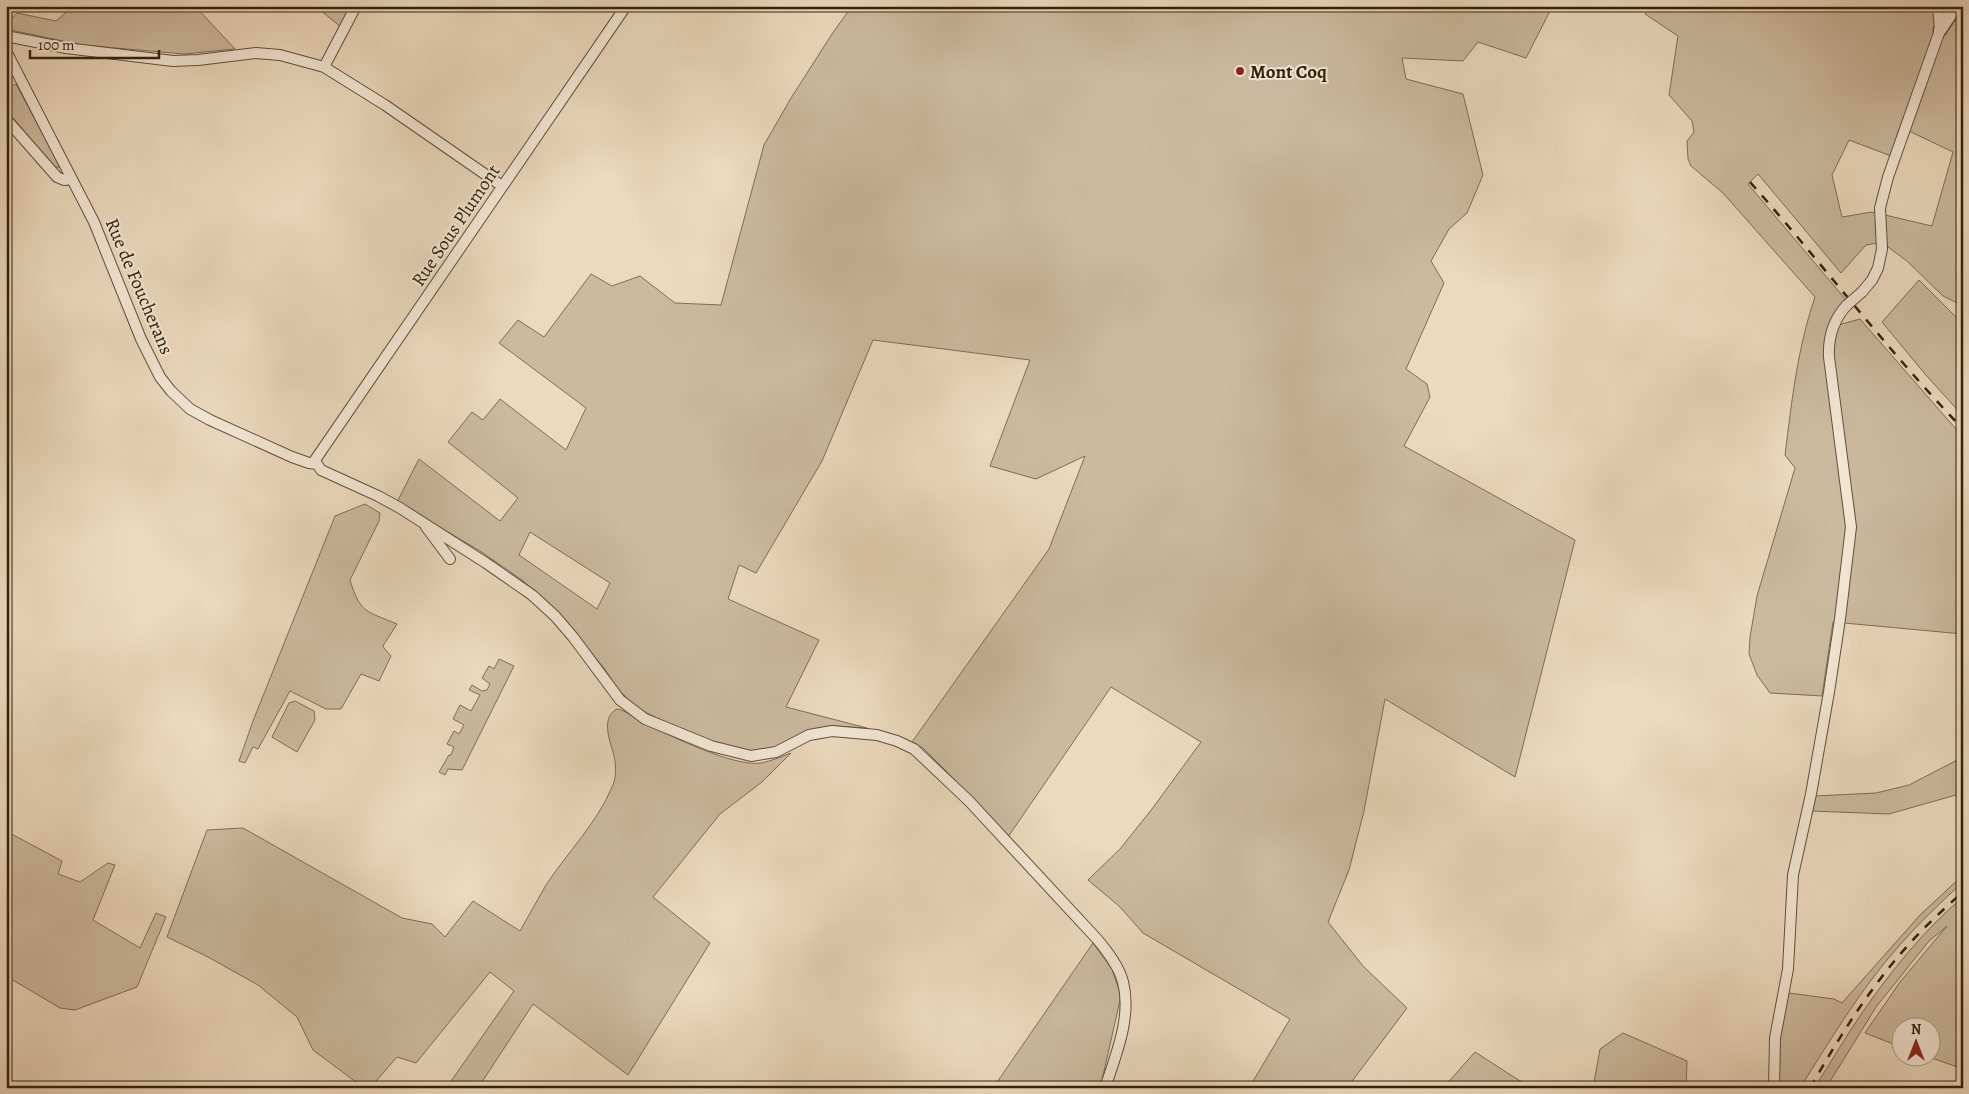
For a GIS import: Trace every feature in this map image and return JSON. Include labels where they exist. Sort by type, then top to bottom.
[{"type":"street","points":[[324,67],[356,6]]},
{"type":"street","name":"Rue Sous Plumont","points":[[313,463],[626,6]]},
{"type":"street","points":[[1938,6],[1940,30]]},
{"type":"street","points":[[1774,1088],[1775,1038],[1788,969],[1793,874],[1831,683],[1850,527],[1831,384],[1828,352],[1830,335],[1836,318],[1862,292],[1872,280],[1878,268],[1882,249],[1880,208],[1888,177],[1940,30],[1956,6]]},
{"type":"street","points":[[6,36],[66,48],[173,61],[256,53],[280,55],[324,67],[385,105],[502,186]]},
{"type":"street","name":"Rue de Foucherans","points":[[6,51],[94,222],[140,339],[160,376],[171,391],[190,408],[210,420],[292,456],[317,464],[321,470],[378,496],[486,563],[532,595],[548,609],[573,637],[620,700],[645,719],[711,746],[751,756],[776,752],[809,736],[832,731],[877,736],[897,741],[921,753],[969,801],[1097,939],[1109,953],[1118,969],[1123,980],[1125,1011],[1117,1050],[1106,1088]]},
{"type":"street","points":[[6,119],[57,176],[64,180],[72,179]]},
{"type":"street","points":[[423,523],[450,559]]},
{"type":"shaded area","points":[[73,6],[195,6],[235,49],[184,54],[82,45],[6,29],[6,24],[17,13],[56,21]]},
{"type":"shaded area","points":[[315,6],[341,6],[348,11],[341,27]]},
{"type":"shaded area","points":[[852,6],[1538,6],[1550,11],[1526,58],[1478,42],[1463,61],[1402,58],[1406,79],[1463,94],[1483,175],[1467,213],[1449,229],[1431,261],[1444,283],[1406,369],[1427,384],[1430,397],[1404,446],[1575,540],[1515,777],[1385,699],[1364,811],[1349,870],[1328,922],[1363,966],[1407,1008],[1347,1088],[1249,1088],[1290,1019],[1143,933],[1119,906],[1088,880],[1120,849],[1201,742],[1111,687],[1008,837],[923,748],[912,742],[1049,549],[1085,456],[1036,479],[990,466],[1030,360],[873,340],[822,461],[756,573],[739,565],[728,599],[819,640],[786,707],[867,728],[836,726],[819,728],[773,748],[756,753],[717,743],[669,724],[641,710],[618,689],[604,668],[561,616],[522,580],[480,551],[397,502],[419,459],[500,521],[518,498],[448,442],[472,412],[483,420],[500,399],[566,450],[586,408],[499,343],[518,320],[544,337],[591,274],[612,286],[640,276],[675,303],[721,305],[764,145],[791,98]],"holes":[[[530,532],[610,583],[597,609],[519,555]]]},
{"type":"shaded area","points":[[1652,6],[1963,6],[1963,306],[1943,296],[1907,261],[1888,247],[1884,236],[1885,215],[1932,226],[1953,152],[1911,132],[1899,129],[1891,156],[1849,140],[1832,175],[1842,217],[1876,213],[1878,243],[1866,245],[1841,273],[1758,174],[1748,184],[1847,301],[1833,315],[1827,328],[1860,319],[1963,437],[1963,634],[1833,622],[1822,696],[1770,693],[1757,675],[1749,654],[1757,596],[1795,468],[1785,455],[1799,356],[1815,297],[1723,193],[1691,166],[1688,159],[1687,141],[1694,132],[1692,121],[1669,95],[1678,36],[1645,14]]},
{"type":"shaded area","points":[[16,84],[61,168],[54,166],[6,110],[6,89]]},
{"type":"shaded area","points":[[1919,280],[1963,324],[1963,416],[1882,322]]},
{"type":"shaded area","points":[[365,504],[380,513],[379,521],[350,580],[357,599],[366,610],[397,624],[383,646],[391,656],[379,681],[361,674],[341,709],[326,709],[290,691],[258,749],[253,747],[245,763],[239,761],[253,721],[335,516]]},
{"type":"shaded area","points":[[499,659],[514,666],[462,770],[448,769],[445,775],[439,772],[449,755],[451,755],[454,747],[447,744],[454,731],[459,734],[464,725],[453,719],[460,705],[471,711],[480,695],[469,690],[472,685],[482,691],[487,690],[490,684],[482,678],[489,666],[494,669]]},
{"type":"shaded area","points":[[295,701],[314,711],[315,720],[297,752],[272,737],[289,703]]},
{"type":"shaded area","points":[[617,709],[719,756],[749,763],[761,763],[791,753],[762,782],[720,814],[653,897],[710,943],[628,1075],[533,1004],[478,1088],[447,1087],[514,991],[490,972],[416,1063],[397,1057],[370,1088],[364,1088],[313,1050],[297,1017],[258,985],[167,937],[207,830],[243,828],[402,918],[432,924],[445,937],[473,901],[520,931],[546,885],[598,813],[613,784],[615,761],[607,726],[608,719]]},
{"type":"shaded area","points":[[1963,757],[1963,793],[1889,814],[1811,811],[1815,796],[1876,793],[1909,785]]},
{"type":"shaded area","points":[[6,831],[62,861],[58,874],[80,882],[108,863],[115,865],[93,920],[140,948],[156,913],[166,917],[137,987],[75,1010],[60,1008],[6,976]]},
{"type":"shaded area","points":[[1963,875],[1963,882],[1913,930],[1884,963],[1846,1015],[1800,1088],[1779,1088],[1779,1034],[1789,993],[1834,999],[1842,1003],[1920,915]]},
{"type":"shaded area","points":[[1963,897],[1963,1069],[1942,1062],[1942,1016],[1892,1016],[1892,1044],[1865,1033],[1900,982],[1947,926],[1929,941],[1876,1007],[1826,1088],[1814,1088],[1873,997],[1922,937]]},
{"type":"shaded area","points":[[1093,943],[1112,969],[1121,996],[1102,1080],[1117,1088],[993,1088]]},
{"type":"shaded area","points":[[1623,1033],[1687,1061],[1686,1088],[1593,1088],[1600,1049]]},
{"type":"shaded area","points":[[1475,1052],[1531,1088],[1443,1088]]},
{"type":"railway","points":[[1750,182],[1881,337],[1963,429]]},
{"type":"railway","points":[[1810,1088],[1852,1018],[1890,966],[1920,933],[1963,892]]},
{"type":"place","name":"Mont Coq","points":[[1240,71]]}]
